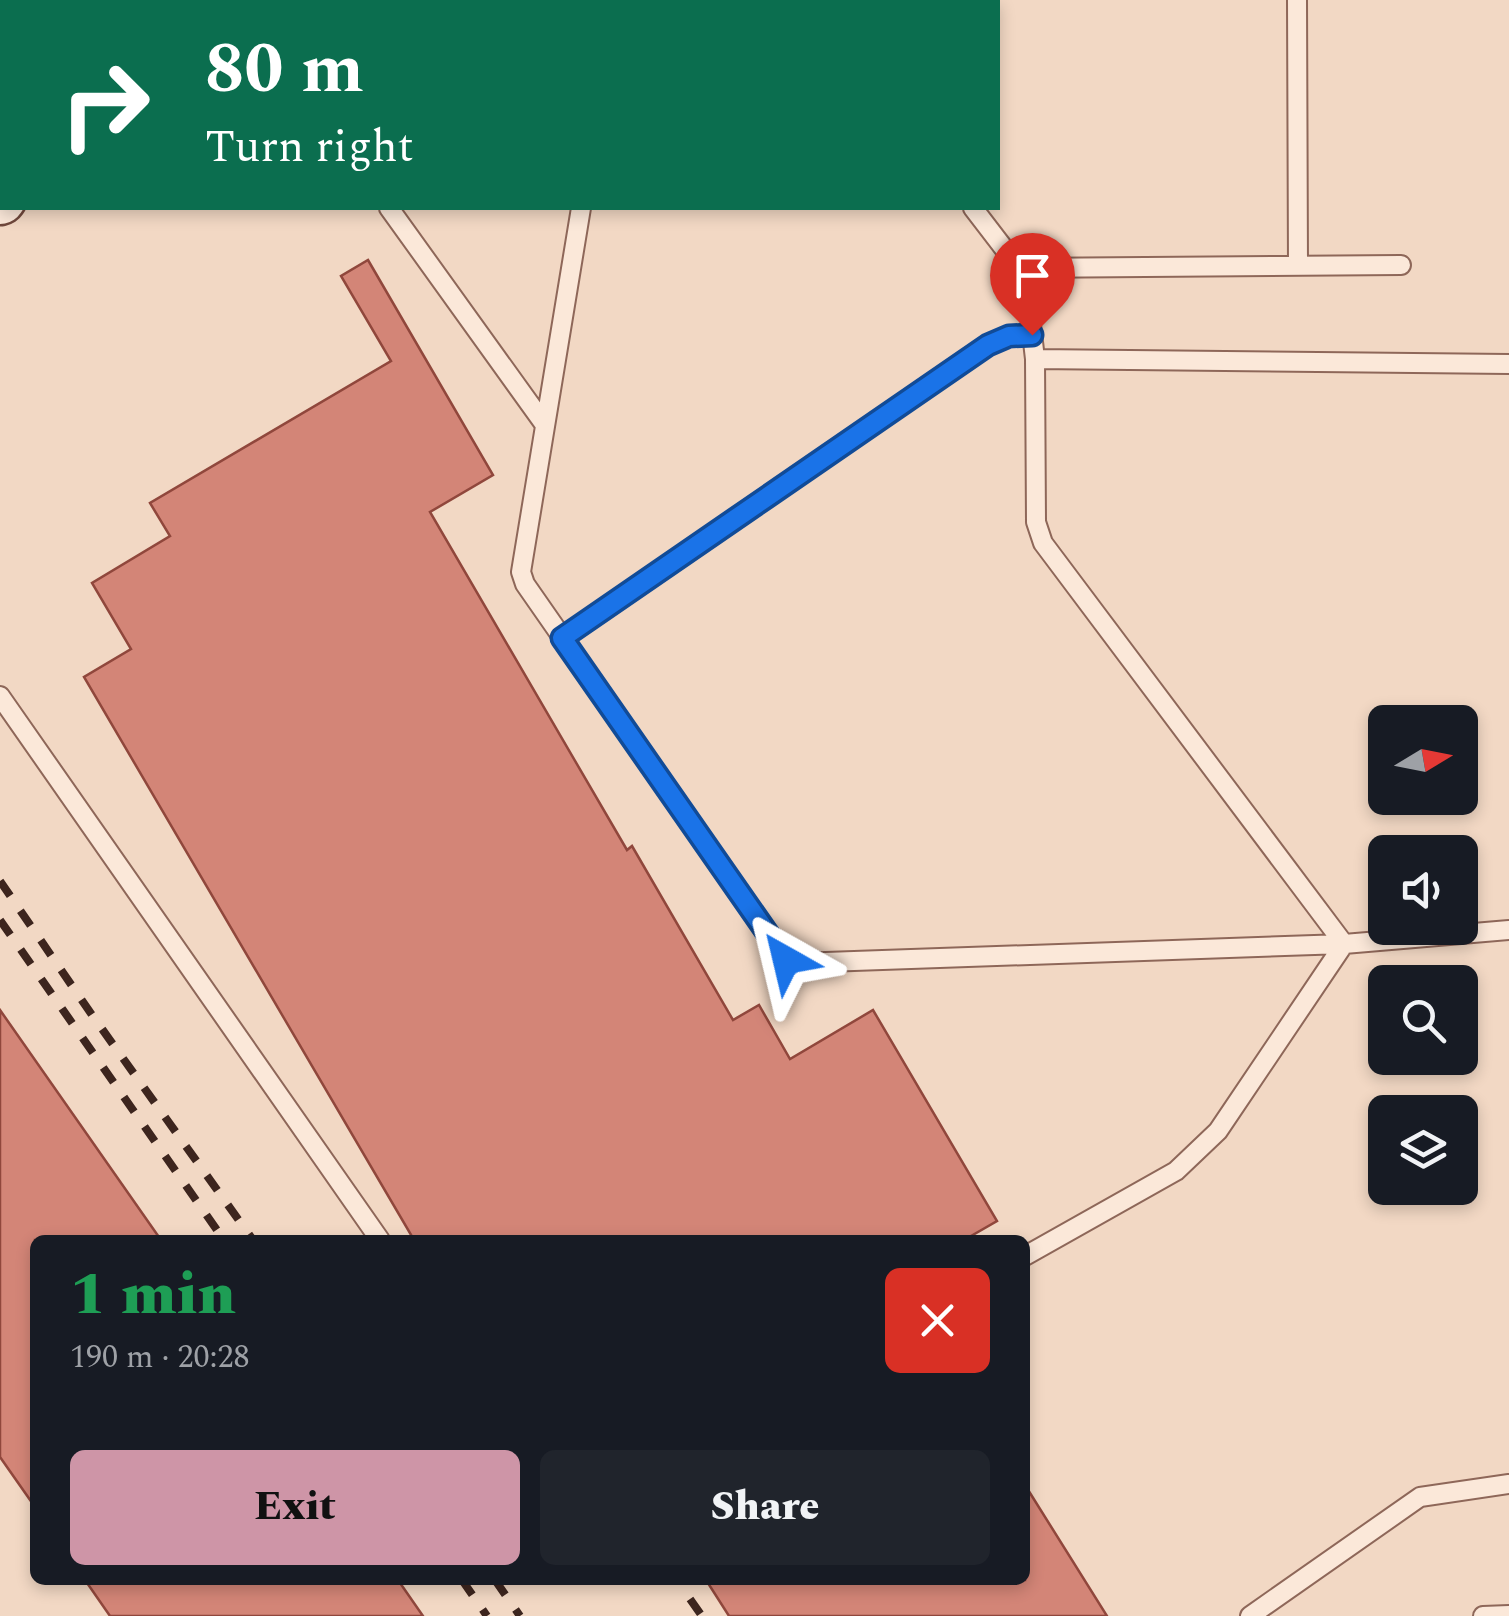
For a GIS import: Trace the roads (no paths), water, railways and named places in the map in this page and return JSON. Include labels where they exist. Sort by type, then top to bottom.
[{"type":"lane","points":[[1296,0],[1298,266]]},
{"type":"lane","points":[[389,210],[545,425]]},
{"type":"lane","points":[[581,210],[521,572],[525,584],[786,960],[797,963],[1344,944],[1509,930]]},
{"type":"lane","points":[[975,210],[1019,268],[1027,290],[1035,359],[1036,522],[1043,543],[1344,944]]},
{"type":"lane","points":[[1019,268],[1400,265]]},
{"type":"lane","points":[[562,638],[988,345],[1009,336],[1032,335]]},
{"type":"lane","points":[[1035,359],[1509,364]]},
{"type":"lane","points":[[0,696],[377,1235]]},
{"type":"lane","points":[[1030,1253],[1176,1170],[1218,1131],[1344,944]]},
{"type":"lane","points":[[1250,1616],[1420,1497],[1509,1484]]},
{"type":"lane","points":[[1484,1616],[1509,1615]]},
{"type":"railway","points":[[0,881],[249,1235]]},
{"type":"railway","points":[[0,920],[220,1235]]},
{"type":"railway","points":[[465,1585],[487,1616]]},
{"type":"railway","points":[[498,1585],[520,1616]]},
{"type":"railway","points":[[690,1599],[702,1616]]}]
